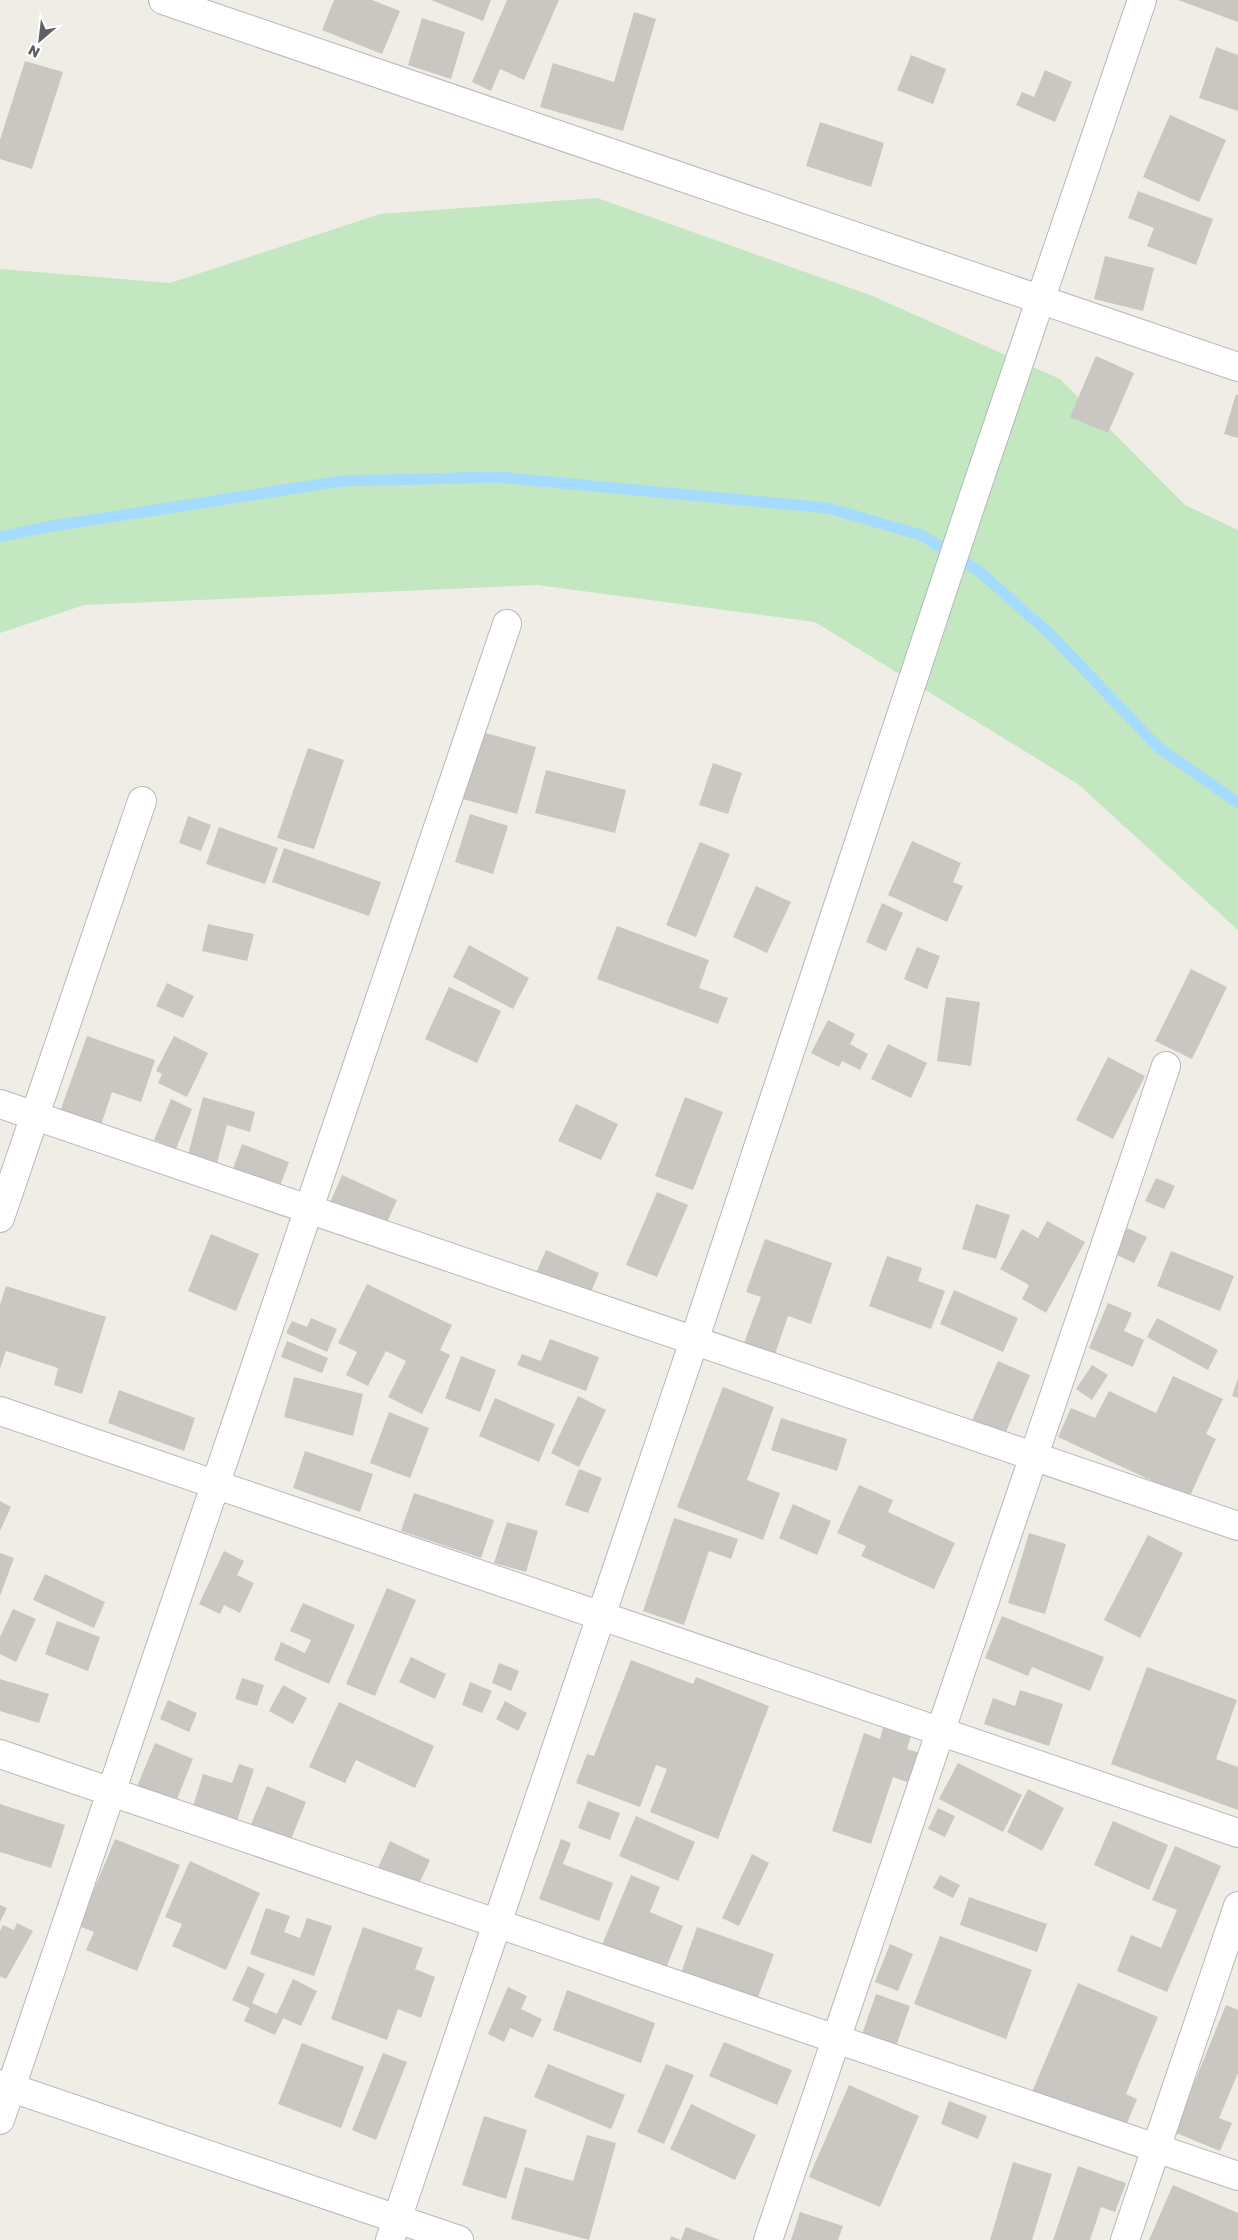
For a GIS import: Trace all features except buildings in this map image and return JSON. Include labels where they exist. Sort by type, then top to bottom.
[{"type":"street","points":[[163,0],[1238,367]]},
{"type":"street","points":[[393,2230],[694,1341],[946,579],[1142,0]]},
{"type":"street","points":[[0,2120],[5,2086],[111,1792],[507,624]]},
{"type":"street","points":[[0,1218],[142,801]]},
{"type":"street","points":[[768,2240],[1166,1066]]},
{"type":"street","points":[[0,1104],[1238,1526]]},
{"type":"street","points":[[0,1411],[1238,1833]]},
{"type":"street","points":[[0,1754],[1238,2176]]},
{"type":"street","points":[[1125,2240],[1238,1906]]},
{"type":"street","points":[[5,2086],[393,2230],[459,2240]]},
{"type":"green space","points":[[597,198],[870,295],[1060,379],[1185,505],[1238,530],[1238,930],[1078,784],[815,622],[537,585],[84,605],[0,633],[0,269],[170,283],[380,214]]},
{"type":"waterway","points":[[0,537],[46,527],[342,481],[498,477],[828,508],[921,535],[980,572],[1051,635],[1158,747],[1238,803]]}]
